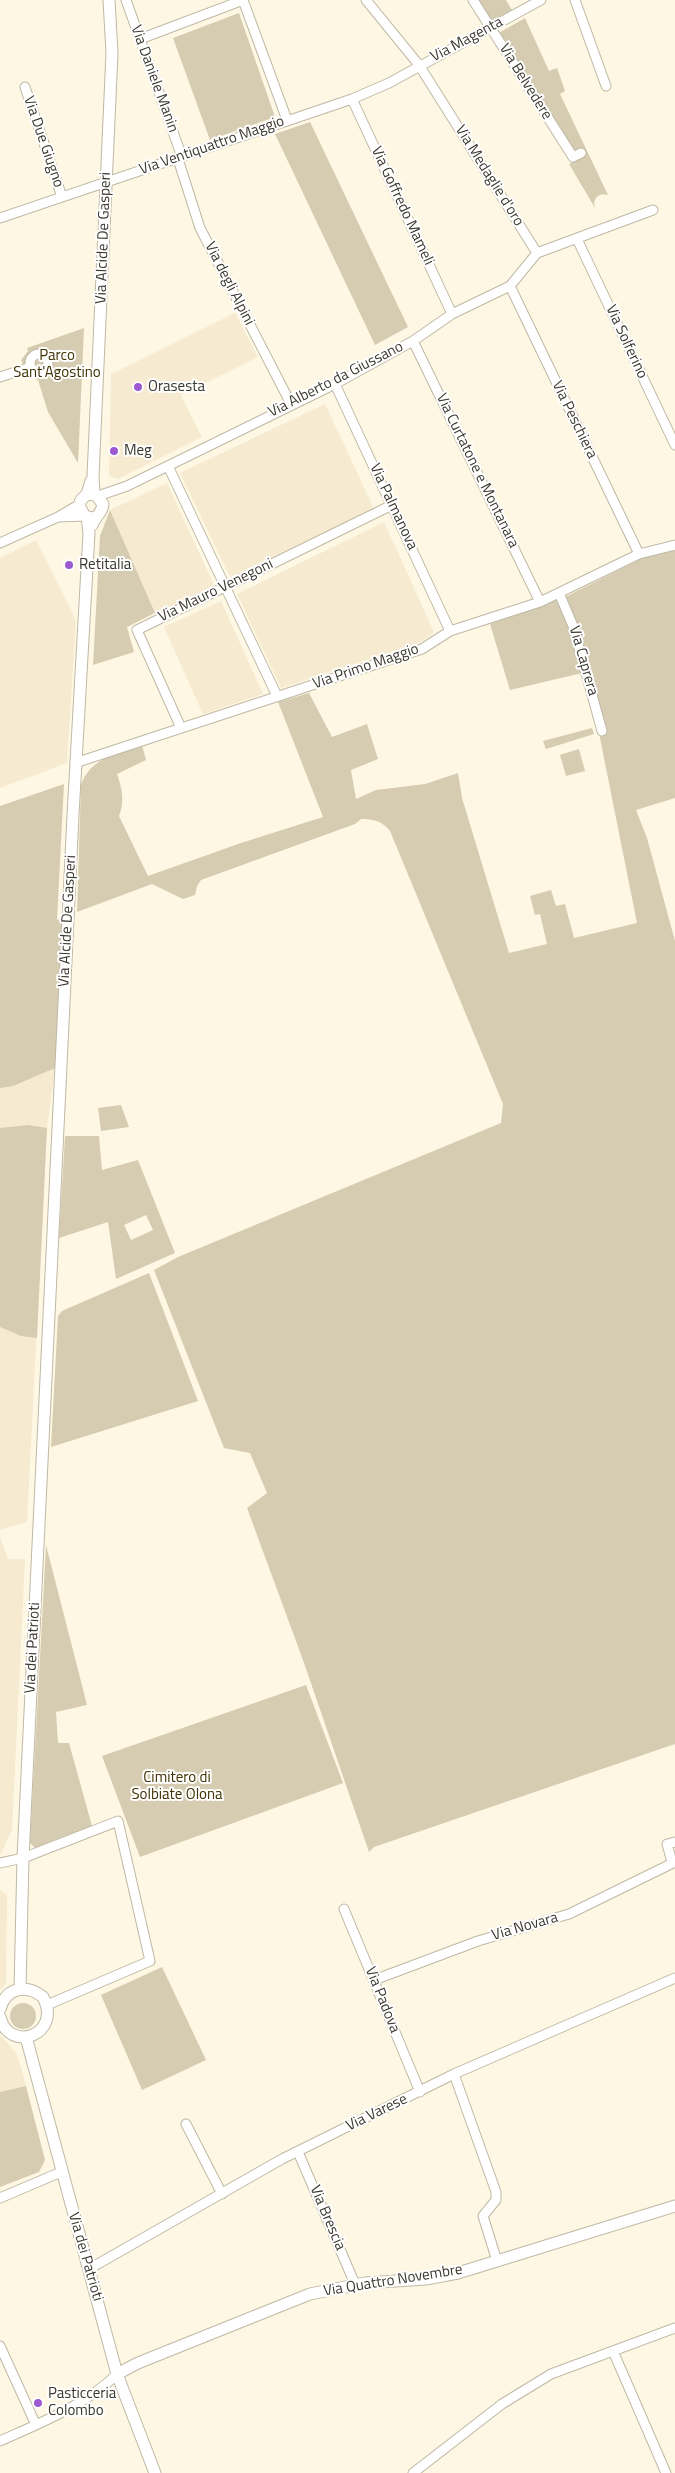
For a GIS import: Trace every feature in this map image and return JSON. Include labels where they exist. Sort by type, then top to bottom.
[{"type":"street","name":"Via Alcide De Gasperi","points":[[49,1308],[89,517],[102,511],[95,497],[92,476],[112,53],[109,0]]},
{"type":"street","name":"Via Daniele Manin","points":[[126,0],[180,158]]},
{"type":"street","points":[[140,39],[243,0],[287,120]]},
{"type":"street","name":"Via Medaglie d'oro","points":[[366,0],[419,65],[537,253]]},
{"type":"street","name":"Via Belvedere","points":[[473,0],[573,157],[581,153]]},
{"type":"street","name":"Via Magenta","points":[[419,65],[542,0]]},
{"type":"street","points":[[575,0],[606,86]]},
{"type":"street","name":"Via Ventiquattro Maggio","points":[[0,218],[352,99],[389,83],[419,65]]},
{"type":"street","name":"Via Due Giugno","points":[[24,87],[62,197]]},
{"type":"street","name":"Via Goffredo Mameli","points":[[352,99],[452,314]]},
{"type":"street","name":"Via degli Alpini","points":[[180,158],[200,228],[291,404]]},
{"type":"street","points":[[537,253],[654,210]]},
{"type":"street","name":"Via Solferino","points":[[577,239],[675,445]]},
{"type":"street","name":"Via Alberto da Giussano","points":[[95,497],[121,489],[168,466],[335,384],[413,341],[452,314],[510,286],[537,253]]},
{"type":"street","name":"Via Peschiera","points":[[510,286],[639,554]]},
{"type":"street","name":"Via Curtatone e Montanara","points":[[413,341],[540,602]]},
{"type":"street","points":[[0,377],[31,366]]},
{"type":"street","name":"Via Palmanova","points":[[335,384],[450,631]]},
{"type":"street","points":[[168,466],[277,696]]},
{"type":"street","points":[[0,543],[95,497]]},
{"type":"street","points":[[80,504],[81,512],[89,517]]},
{"type":"street","name":"Via Mauro Venegoni","points":[[182,728],[137,630],[392,505]]},
{"type":"street","points":[[58,516],[89,517]]},
{"type":"street","name":"Via Primo Maggio","points":[[78,762],[422,649],[450,631],[540,602],[639,554],[675,545]]},
{"type":"street","name":"Via Caprera","points":[[560,592],[573,626],[602,731]]},
{"type":"street","name":"Via dei Patrioti","points":[[20,1989],[23,1858],[49,1308]]},
{"type":"street","points":[[0,1863],[23,1858],[118,1821],[150,1961],[47,2005]]},
{"type":"street","name":"Via Novara","points":[[374,1980],[478,1941],[569,1914],[673,1862],[667,1844],[675,1842]]},
{"type":"street","name":"Via Padova","points":[[344,1909],[420,2092]]},
{"type":"street","name":"Via Varese","points":[[89,2269],[298,2152],[454,2074],[675,1978]]},
{"type":"street","points":[[0,2008],[4,1999],[12,1991],[20,1989],[37,1992],[47,2005],[46,2023],[34,2035],[26,2037],[15,2036],[4,2031],[0,2017]]},
{"type":"street","name":"Via dei Patrioti","points":[[26,2037],[117,2374],[155,2473]]},
{"type":"street","points":[[454,2074],[496,2192],[496,2200],[483,2216],[497,2261]]},
{"type":"street","points":[[186,2124],[222,2194]]},
{"type":"street","name":"Via Brescia","points":[[298,2152],[355,2284]]},
{"type":"street","points":[[0,2198],[61,2172]]},
{"type":"street","name":"Via Quattro Novembre","points":[[117,2374],[138,2363],[310,2294],[355,2284],[442,2276],[675,2206]]},
{"type":"street","points":[[413,2473],[502,2404],[551,2374],[675,2328]]},
{"type":"street","points":[[0,2347],[36,2425]]},
{"type":"street","points":[[613,2351],[665,2473]]},
{"type":"street","points":[[0,2441],[36,2425],[104,2388],[117,2374]]},
{"type":"shaded area","points":[[235,313],[258,357],[181,395],[202,437],[118,479],[109,476],[111,374]]},
{"type":"shaded area","points":[[325,404],[374,509],[230,577],[180,473]]},
{"type":"shaded area","points":[[167,483],[213,583],[212,588],[155,613],[110,510]]},
{"type":"shaded area","points":[[384,522],[434,632],[421,642],[281,688],[237,594]]},
{"type":"shaded area","points":[[36,540],[76,620],[67,763],[0,788],[0,558]]},
{"type":"shaded area","points":[[221,601],[263,694],[203,714],[164,627]]},
{"type":"shaded area","points":[[65,917],[55,1068],[47,1128],[27,1522],[0,1530],[0,944]]},
{"type":"shaded area","points":[[0,1537],[8,1559],[25,1559],[12,1830],[0,1856]]},
{"type":"shaded area","points":[[0,1890],[7,1895],[6,1984],[0,1990]]},
{"type":"shaded area","points":[[0,2035],[17,2054],[26,2086],[0,2092]]},
{"type":"green space","points":[[476,0],[506,0],[512,10],[491,22]]},
{"type":"green space","points":[[239,13],[275,117],[210,140],[173,38]]},
{"type":"green space","points":[[525,18],[549,71],[557,68],[565,91],[560,94],[608,195],[602,194],[595,199],[595,208],[569,164],[577,160],[497,34]]},
{"type":"green space","points":[[310,122],[408,327],[375,345],[275,134]]},
{"type":"green space","name":"Parco Sant'Agostino","points":[[84,328],[78,463],[48,412],[38,380],[28,376],[21,360],[28,351],[27,348]]},
{"type":"green space","points":[[110,510],[155,613],[127,627],[134,652],[93,665],[100,536]]},
{"type":"green space","points":[[675,550],[675,798],[636,810],[647,838],[675,941],[675,1744],[374,1847],[369,1852],[303,1660],[247,1508],[267,1493],[250,1453],[224,1448],[154,1270],[178,1257],[501,1123],[503,1104],[390,831],[384,825],[374,820],[361,819],[355,824],[201,880],[195,895],[183,899],[152,884],[77,912],[81,785],[85,776],[98,762],[114,754],[142,745],[146,760],[117,774],[122,795],[119,816],[148,876],[241,843],[323,817],[278,702],[309,693],[332,737],[367,724],[378,759],[351,770],[356,799],[376,790],[425,784],[458,773],[462,798],[509,953],[547,944],[540,914],[535,915],[530,896],[551,890],[556,906],[565,904],[574,938],[637,923],[593,703],[565,597],[643,558]]},
{"type":"green space","points":[[559,599],[572,628],[582,673],[510,690],[490,624]]},
{"type":"green space","points":[[592,728],[594,734],[546,749],[543,741]]},
{"type":"green space","points":[[579,749],[585,771],[566,776],[560,755]]},
{"type":"green space","points":[[64,784],[57,920],[65,917],[55,1068],[13,1086],[0,1088],[0,806]]},
{"type":"green space","points":[[121,1105],[129,1127],[101,1131],[98,1108]]},
{"type":"green space","points":[[28,1125],[47,1128],[37,1338],[21,1336],[0,1327],[0,1128]]},
{"type":"green space","points":[[65,1136],[99,1136],[102,1170],[138,1160],[175,1253],[116,1279],[108,1222],[59,1238]],"holes":[[[146,1215],[153,1230],[131,1240],[124,1225]]]},
{"type":"green space","points":[[149,1273],[198,1401],[51,1447],[58,1316],[62,1311]]},
{"type":"green space","points":[[46,1545],[87,1705],[56,1712],[58,1743],[69,1743],[92,1826],[35,1848],[30,1843]]},
{"type":"green space","name":"Cimitero di Solbiate Olona","points":[[306,1685],[343,1783],[140,1857],[102,1756]]},
{"type":"green space","points":[[162,1967],[206,2060],[142,2090],[101,1995]]},
{"type":"green space","points":[[23,2003],[32,2007],[36,2016],[32,2025],[23,2029],[14,2025],[10,2016],[14,2007]]},
{"type":"green space","points":[[26,2086],[45,2160],[39,2172],[0,2187],[0,2092]]},
{"type":"place","name":"Orasesta","points":[[138,387]]},
{"type":"place","name":"Meg","points":[[114,451]]},
{"type":"place","name":"Retitalia","points":[[69,565]]},
{"type":"place","name":"Pasticceria Colombo","points":[[38,2403]]}]
